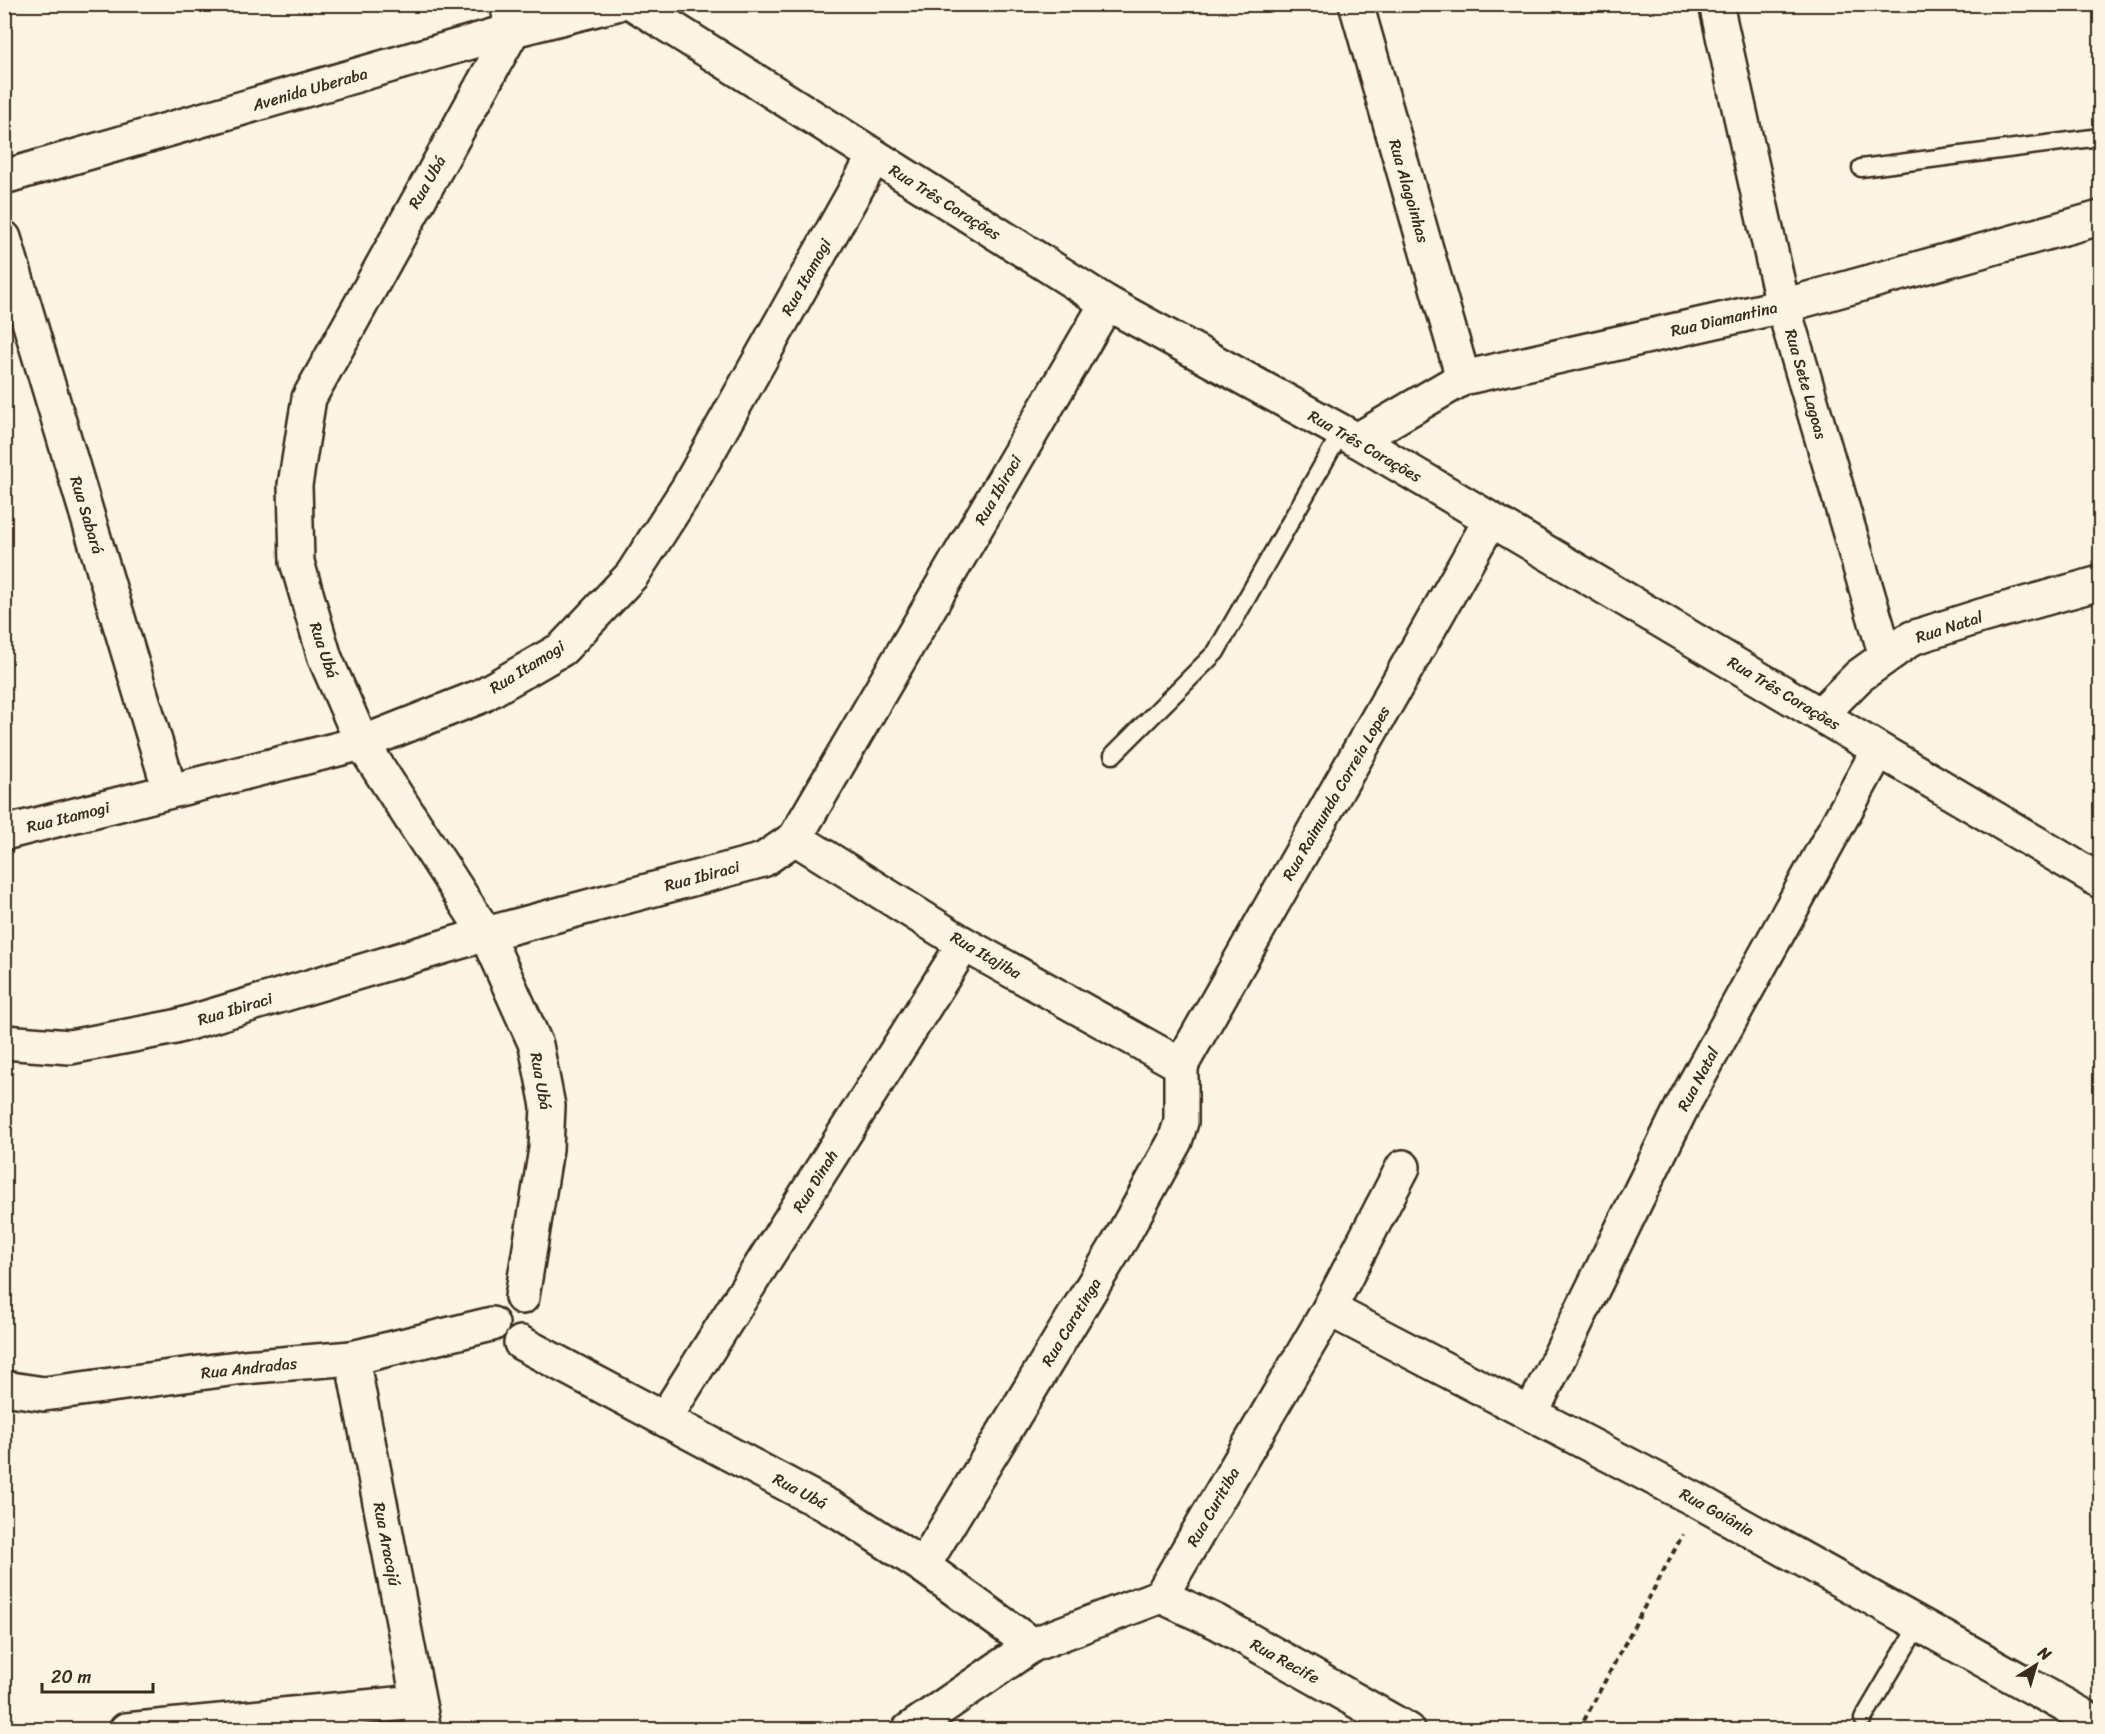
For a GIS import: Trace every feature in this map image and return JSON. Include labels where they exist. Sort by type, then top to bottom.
[{"type":"street","name":"Avenida Uberaba","points":[[4,177],[509,17],[616,4]]},
{"type":"street","name":"Rua Três Corações","points":[[634,4],[1107,303],[1350,436],[2100,881]]},
{"type":"street","name":"Rua Alagoinhas","points":[[1356,4],[1463,378]]},
{"type":"street","name":"Rua Sete Lagoas","points":[[1716,4],[1783,306],[1886,656]]},
{"type":"street","name":"Rua Ubá","points":[[509,17],[309,398],[295,485],[297,562],[325,658],[362,743],[486,934],[536,1046],[548,1106],[546,1149],[522,1297]]},
{"type":"street","name":"Rua Itamogi","points":[[4,833],[362,743],[481,696],[562,649],[632,575],[688,488],[874,157]]},
{"type":"street","name":"Rua Diamantina","points":[[1350,436],[1463,378],[1783,306],[2100,218]]},
{"type":"street","name":"Rua Sabará","points":[[4,238],[170,791]]},
{"type":"street","name":"Rua Ibiraci","points":[[4,1042],[70,1047],[175,1028],[486,934],[763,860],[795,838],[1107,303]]},
{"type":"street","name":"Rua Raimunda Correia Lopes","points":[[1181,1065],[1490,520]]},
{"type":"street","name":"Rua Natal","points":[[1821,714],[1859,676],[1912,638],[2100,583]]},
{"type":"street","name":"Rua Natal","points":[[1532,1414],[1682,1107],[1878,751]]},
{"type":"street","name":"Rua Itajiba","points":[[795,838],[964,944],[1181,1065]]},
{"type":"street","name":"Rua Dinah","points":[[665,1418],[964,944]]},
{"type":"street","name":"Rua Caratinga","points":[[923,1566],[1121,1239],[1175,1141],[1181,1122],[1181,1065]]},
{"type":"street","name":"Rua Curitiba","points":[[1161,1596],[1329,1309],[1403,1167]]},
{"type":"street","points":[[522,1297],[535,1306],[539,1321],[534,1335],[521,1343],[506,1342],[494,1331],[492,1324],[495,1308],[506,1298],[522,1297]]},
{"type":"street","name":"Rua Goiânia","points":[[1329,1309],[1700,1502],[2100,1725]]},
{"type":"street","name":"Rua Andradas","points":[[4,1388],[44,1394],[244,1367],[352,1358],[492,1324]]},
{"type":"street","name":"Rua Ubá","points":[[521,1343],[633,1405],[665,1418],[843,1514],[923,1566],[1032,1645]]},
{"type":"street","name":"Rua Aracajú","points":[[352,1358],[421,1716]]},
{"type":"street","points":[[909,1730],[1032,1645],[1161,1596]]},
{"type":"street","name":"Rua Recife","points":[[1161,1596],[1217,1622],[1408,1730]]},
{"type":"street","points":[[126,1730],[421,1716]]},
{"type":"lane","points":[[1861,168],[2100,137]]},
{"type":"lane","points":[[1113,755],[1216,652],[1350,436]]},
{"type":"lane","points":[[1863,1719],[1918,1624]]},
{"type":"path","points":[[1579,1730],[1700,1502]]}]
